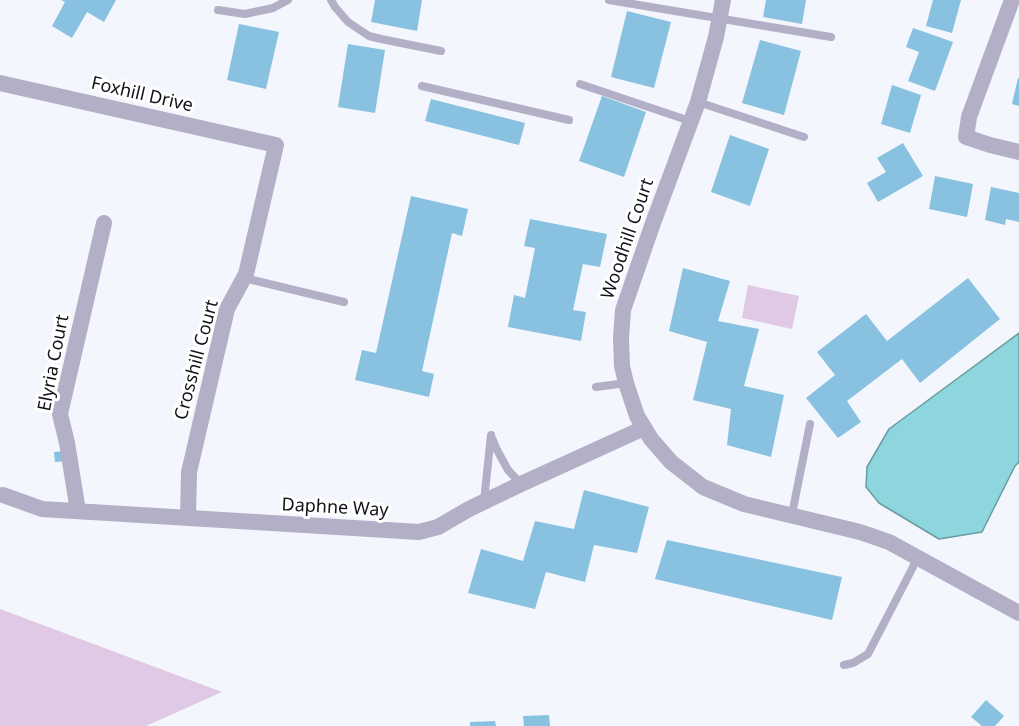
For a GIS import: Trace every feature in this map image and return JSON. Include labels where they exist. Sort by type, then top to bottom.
[{"type":"street","name":"Woodhill Court","points":[[723,0],[716,37],[698,102],[624,310],[621,338],[622,366],[637,416],[651,439],[671,462],[703,487],[744,504],[792,514],[889,542],[1019,613]]},
{"type":"street","points":[[1012,0],[969,117],[966,137],[990,146],[1019,152]]},
{"type":"street","name":"Foxhill Drive","points":[[0,83],[276,145]]},
{"type":"street","name":"Crosshill Court","points":[[188,518],[189,472],[227,309],[244,278],[276,145]]},
{"type":"street","name":"Elyria Court","points":[[78,511],[60,414],[104,223]]},
{"type":"street","name":"Daphne Way","points":[[3,495],[42,509],[419,532],[438,527],[484,501],[644,428]]},
{"type":"lane","points":[[219,10],[245,14],[273,8],[288,0]]},
{"type":"lane","points":[[331,0],[348,22],[369,36],[441,51]]},
{"type":"lane","points":[[609,0],[831,37]]},
{"type":"lane","points":[[580,84],[690,121]]},
{"type":"lane","points":[[422,86],[568,120]]},
{"type":"lane","points":[[698,102],[804,137]]},
{"type":"lane","points":[[244,278],[344,302]]},
{"type":"lane","points":[[596,387],[626,383]]},
{"type":"lane","points":[[792,514],[810,424]]},
{"type":"lane","points":[[484,501],[491,435],[508,470],[520,484]]},
{"type":"lane","points":[[844,665],[854,663],[868,654],[917,557]]},
{"type":"shaded area","points":[[748,285],[799,296],[792,329],[742,318]]},
{"type":"shaded area","points":[[0,609],[222,692],[146,726],[0,726]]},
{"type":"water","points":[[1019,333],[1019,462],[982,532],[939,539],[879,503],[866,487],[867,467],[889,429]]},
{"type":"building","points":[[61,0],[116,0],[104,22],[87,12],[72,38],[52,26],[65,2]]},
{"type":"building","points":[[375,0],[422,0],[417,31],[371,22]]},
{"type":"building","points":[[766,0],[806,0],[802,24],[763,17]]},
{"type":"building","points":[[933,0],[961,0],[952,33],[926,26]]},
{"type":"building","points":[[627,11],[671,22],[654,88],[611,77]]},
{"type":"building","points":[[239,24],[279,32],[266,89],[227,80]]},
{"type":"building","points":[[913,28],[953,42],[935,91],[908,81],[919,52],[906,47]]},
{"type":"building","points":[[760,40],[801,51],[784,115],[742,103]]},
{"type":"building","points":[[348,44],[385,50],[375,113],[338,107]]},
{"type":"building","points":[[1019,78],[1019,106],[1012,104]]},
{"type":"building","points":[[892,85],[921,95],[910,133],[881,124]]},
{"type":"building","points":[[602,96],[646,112],[624,177],[579,161]]},
{"type":"building","points":[[431,99],[525,123],[519,145],[425,121]]},
{"type":"building","points":[[730,135],[769,149],[750,206],[711,192]]},
{"type":"building","points":[[903,143],[923,176],[878,202],[867,183],[886,172],[877,158]]},
{"type":"building","points":[[935,176],[973,184],[967,217],[929,209]]},
{"type":"building","points":[[991,187],[1019,193],[1019,222],[1006,219],[1005,225],[985,220]]},
{"type":"building","points":[[411,196],[468,209],[462,236],[452,233],[422,371],[434,374],[429,397],[355,380],[362,350],[376,353]]},
{"type":"building","points":[[530,219],[607,234],[600,267],[583,264],[573,310],[586,312],[581,341],[508,327],[514,295],[525,298],[535,248],[524,246]]},
{"type":"building","points":[[683,268],[730,281],[718,321],[759,329],[744,386],[784,395],[771,457],[727,445],[731,409],[693,400],[707,342],[669,331]]},
{"type":"building","points":[[968,278],[1000,319],[920,383],[902,359],[847,401],[861,422],[838,438],[806,398],[835,375],[817,352],[866,314],[887,341]]},
{"type":"building","points":[[65,451],[66,461],[55,462],[54,452]]},
{"type":"building","points":[[584,490],[649,507],[637,553],[594,545],[585,582],[546,572],[535,609],[468,593],[481,549],[523,561],[535,521],[574,529]]},
{"type":"building","points":[[667,540],[842,577],[832,620],[655,579]]},
{"type":"building","points":[[986,700],[1004,716],[995,726],[982,726],[971,717]]},
{"type":"building","points":[[549,715],[550,726],[524,726],[523,716]]},
{"type":"building","points":[[495,721],[496,726],[470,726],[470,722]]}]
